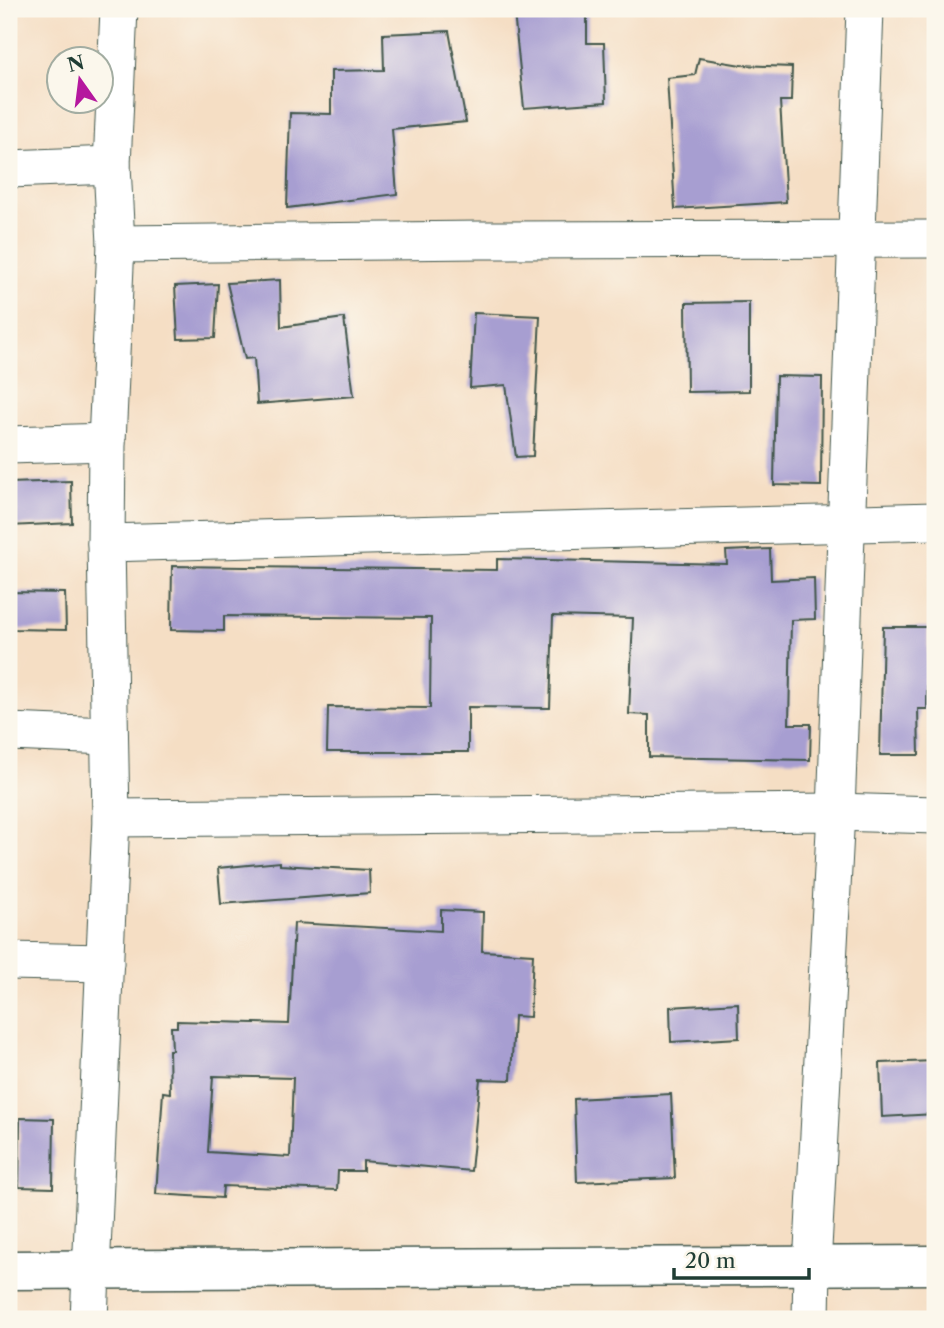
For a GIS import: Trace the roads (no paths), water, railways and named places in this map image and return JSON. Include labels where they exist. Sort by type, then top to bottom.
[{"type":"street","points":[[89,1319],[111,818],[106,543],[107,442],[116,244],[112,165],[119,9]]},
{"type":"street","points":[[811,1319],[836,813],[865,9]]},
{"type":"street","points":[[9,169],[112,165]]},
{"type":"street","points":[[116,244],[935,239]]},
{"type":"street","points":[[9,445],[107,442]]},
{"type":"street","points":[[106,543],[935,521]]},
{"type":"street","points":[[9,732],[109,736]]},
{"type":"street","points":[[111,818],[836,813],[935,815]]},
{"type":"street","points":[[9,961],[105,963]]},
{"type":"street","points":[[9,1270],[935,1265]]}]
